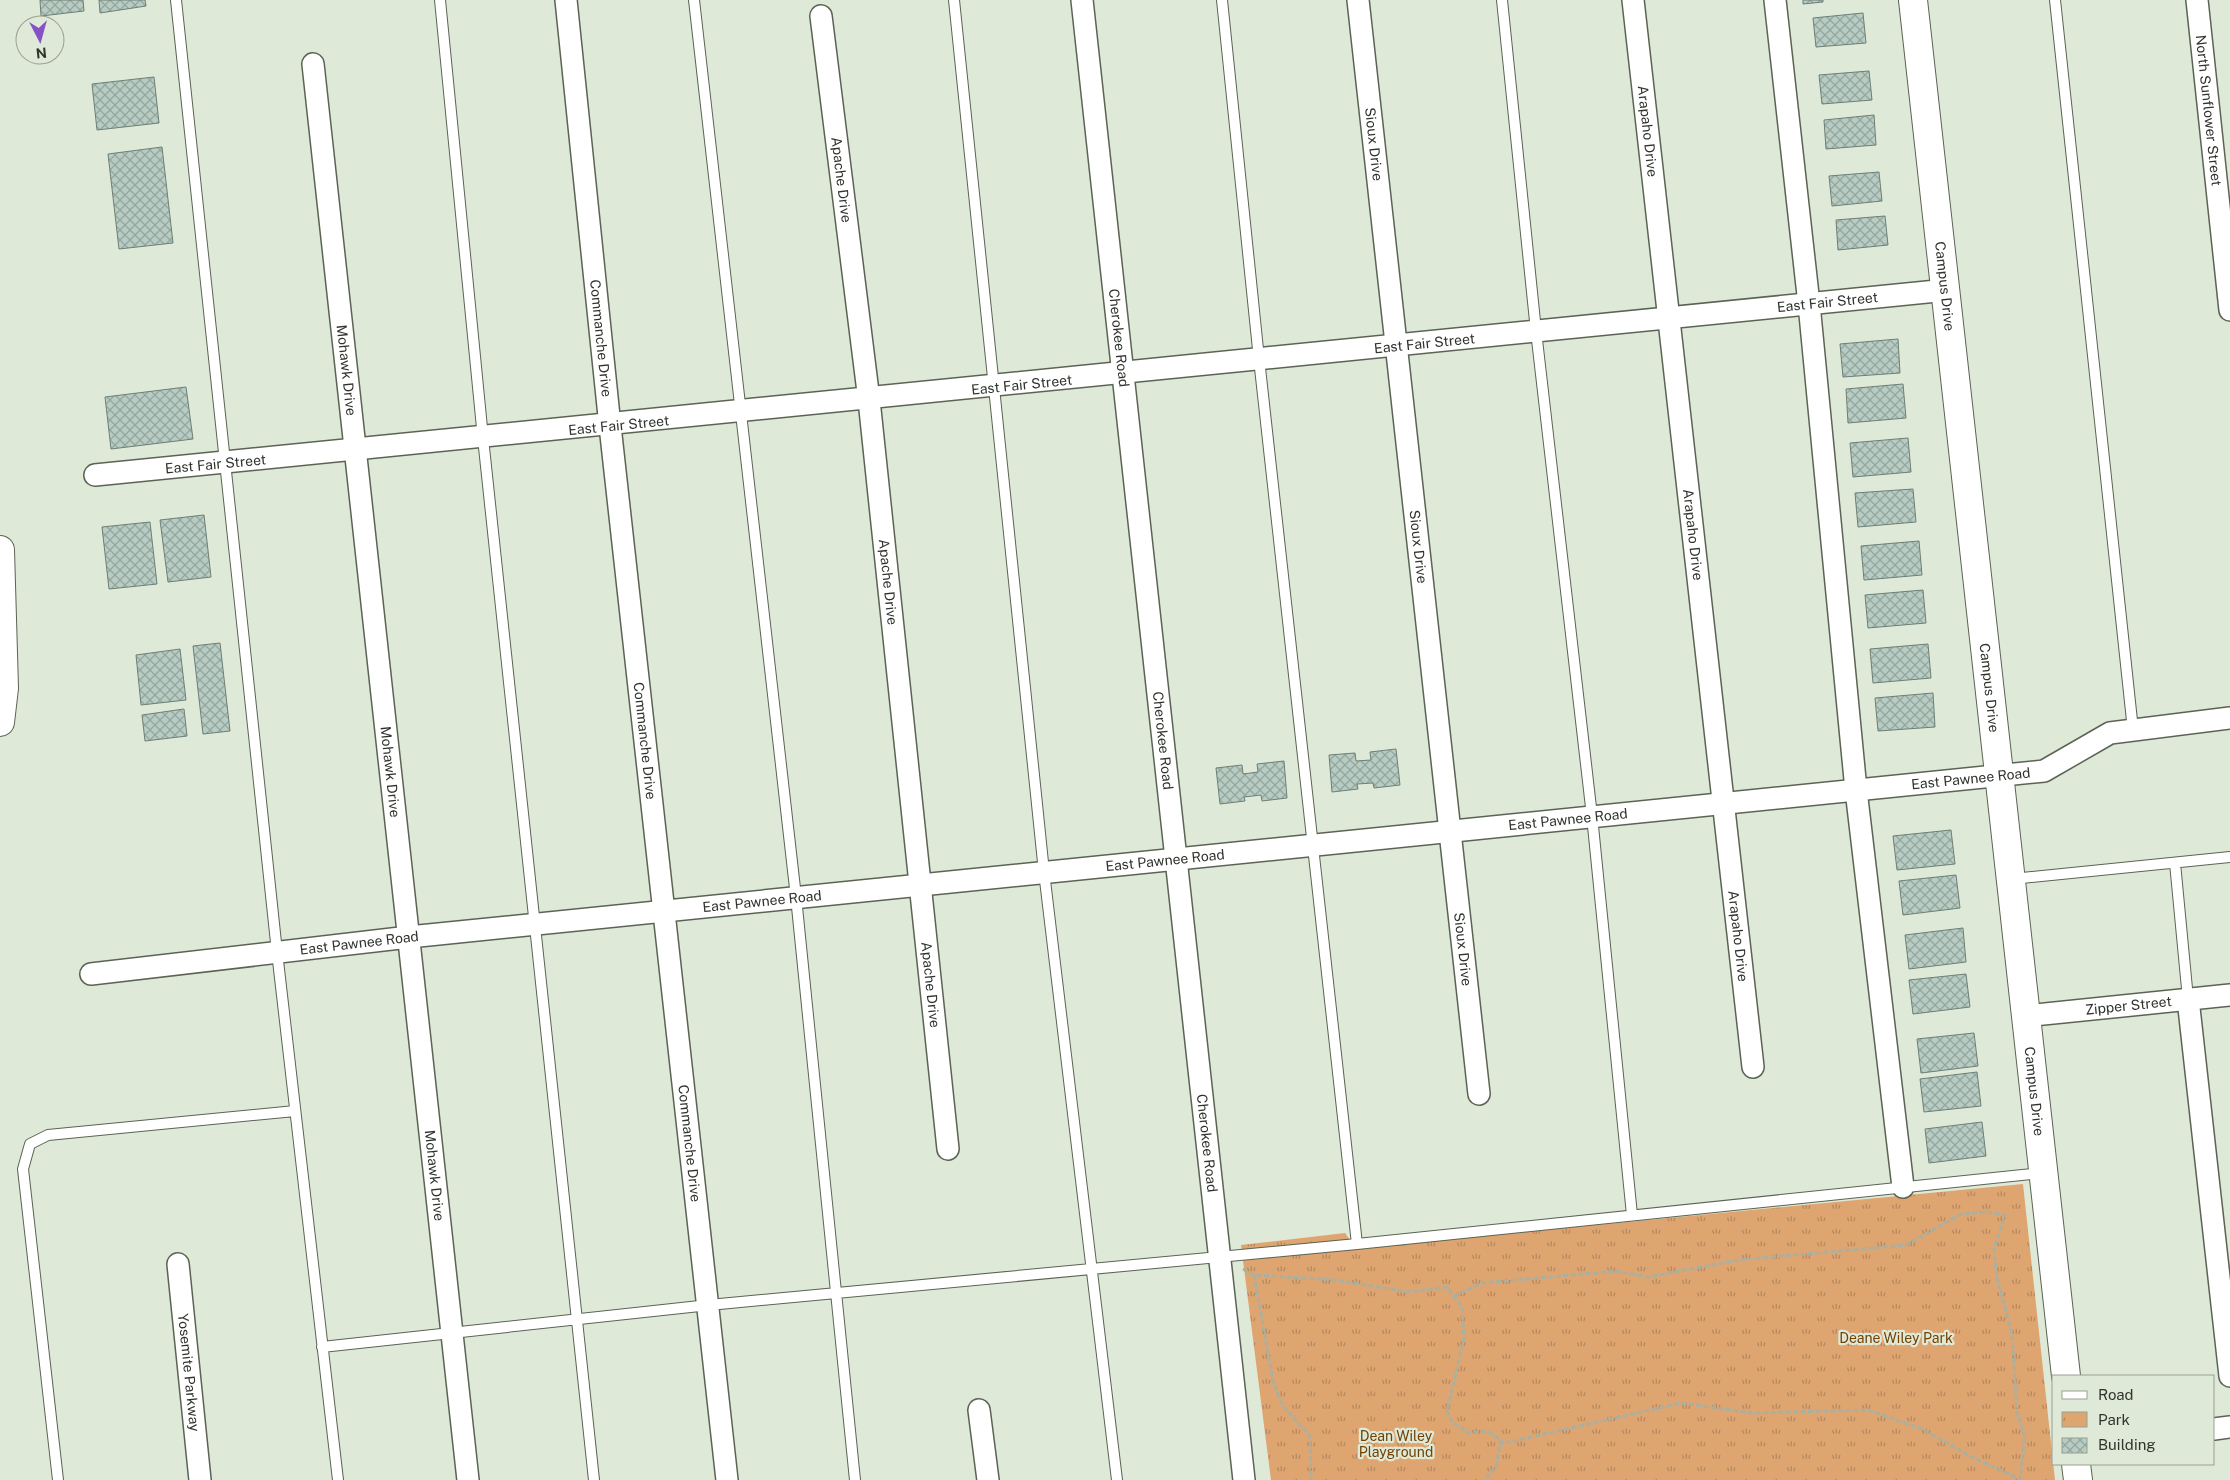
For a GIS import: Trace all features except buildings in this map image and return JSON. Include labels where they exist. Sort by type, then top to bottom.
[{"type":"main road","name":"Campus Drive","points":[[1913,0],[1947,290],[2025,1016],[2066,1375]]},
{"type":"main road","points":[[0,550],[4,688],[0,722]]},
{"type":"main road","points":[[2076,1465],[2078,1480]]},
{"type":"street","name":"Commanche Drive","points":[[566,0],[610,426],[727,1480]]},
{"type":"street","name":"Cherokee Road","points":[[1082,0],[1244,1480]]},
{"type":"street","name":"Sioux Drive","points":[[1358,0],[1479,1094]]},
{"type":"street","name":"Arapaho Drive","points":[[1633,0],[1670,317],[1752,1067]]},
{"type":"street","points":[[1775,0],[1808,304],[1856,790],[1903,1187]]},
{"type":"street","name":"North Sunflower Street","points":[[2197,0],[2230,310]]},
{"type":"street","name":"Apache Drive","points":[[821,16],[868,400],[948,1150]]},
{"type":"street","name":"Mohawk Drive","points":[[313,64],[468,1480]]},
{"type":"street","name":"East Fair Street","points":[[96,475],[993,388],[1396,344],[1947,290]]},
{"type":"street","name":"East Pawnee Road","points":[[91,974],[409,937],[1722,802],[2044,771],[2110,732],[2230,718]]},
{"type":"street","name":"Zipper Street","points":[[2025,1016],[2230,995]]},
{"type":"street","points":[[2188,999],[2230,1376]]},
{"type":"street","name":"Yosemite Parkway","points":[[178,1264],[200,1480]]},
{"type":"street","points":[[979,1410],[988,1480]]},
{"type":"street","points":[[2215,1429],[2230,1427]]},
{"type":"lane","points":[[176,0],[277,952],[338,1480]]},
{"type":"lane","points":[[440,0],[484,438],[594,1480]]},
{"type":"lane","points":[[694,0],[796,897],[855,1480]]},
{"type":"lane","points":[[954,0],[1044,872],[1117,1480]]},
{"type":"lane","points":[[1222,0],[1259,359],[1357,1244]]},
{"type":"lane","points":[[1502,0],[1536,331],[1592,816],[1632,1215]]},
{"type":"lane","points":[[2055,0],[2133,730]]},
{"type":"lane","points":[[2011,879],[2230,857]]},
{"type":"lane","points":[[2175,863],[2188,999]]},
{"type":"lane","points":[[58,1480],[23,1169],[30,1144],[48,1135],[295,1111]]},
{"type":"lane","points":[[322,1347],[708,1305],[1220,1258],[2043,1173]]},
{"type":"path","points":[[1454,1296],[1482,1283],[1617,1271],[1648,1277],[1738,1260],[1906,1245],[1961,1214],[1987,1212],[2005,1215],[1994,1248],[1997,1278],[2012,1334],[2013,1375],[2017,1412],[2025,1438],[2020,1479],[1972,1457],[1920,1428],[1867,1410],[1752,1413],[1682,1402],[1500,1444]]},
{"type":"path","points":[[1311,1480],[1310,1436],[1282,1405],[1273,1381],[1254,1275],[1336,1280],[1408,1292],[1447,1286],[1462,1307],[1464,1338],[1447,1411],[1452,1422],[1469,1433],[1488,1431],[1501,1440],[1496,1466],[1485,1480]]},
{"type":"green space","name":"Deane Wiley Park","points":[[2023,1184],[2055,1480],[1271,1480],[1241,1245],[1345,1233],[1356,1248]]},
{"type":"park label","name":"Dean Wiley Playground","points":[[1396,1444]]}]
